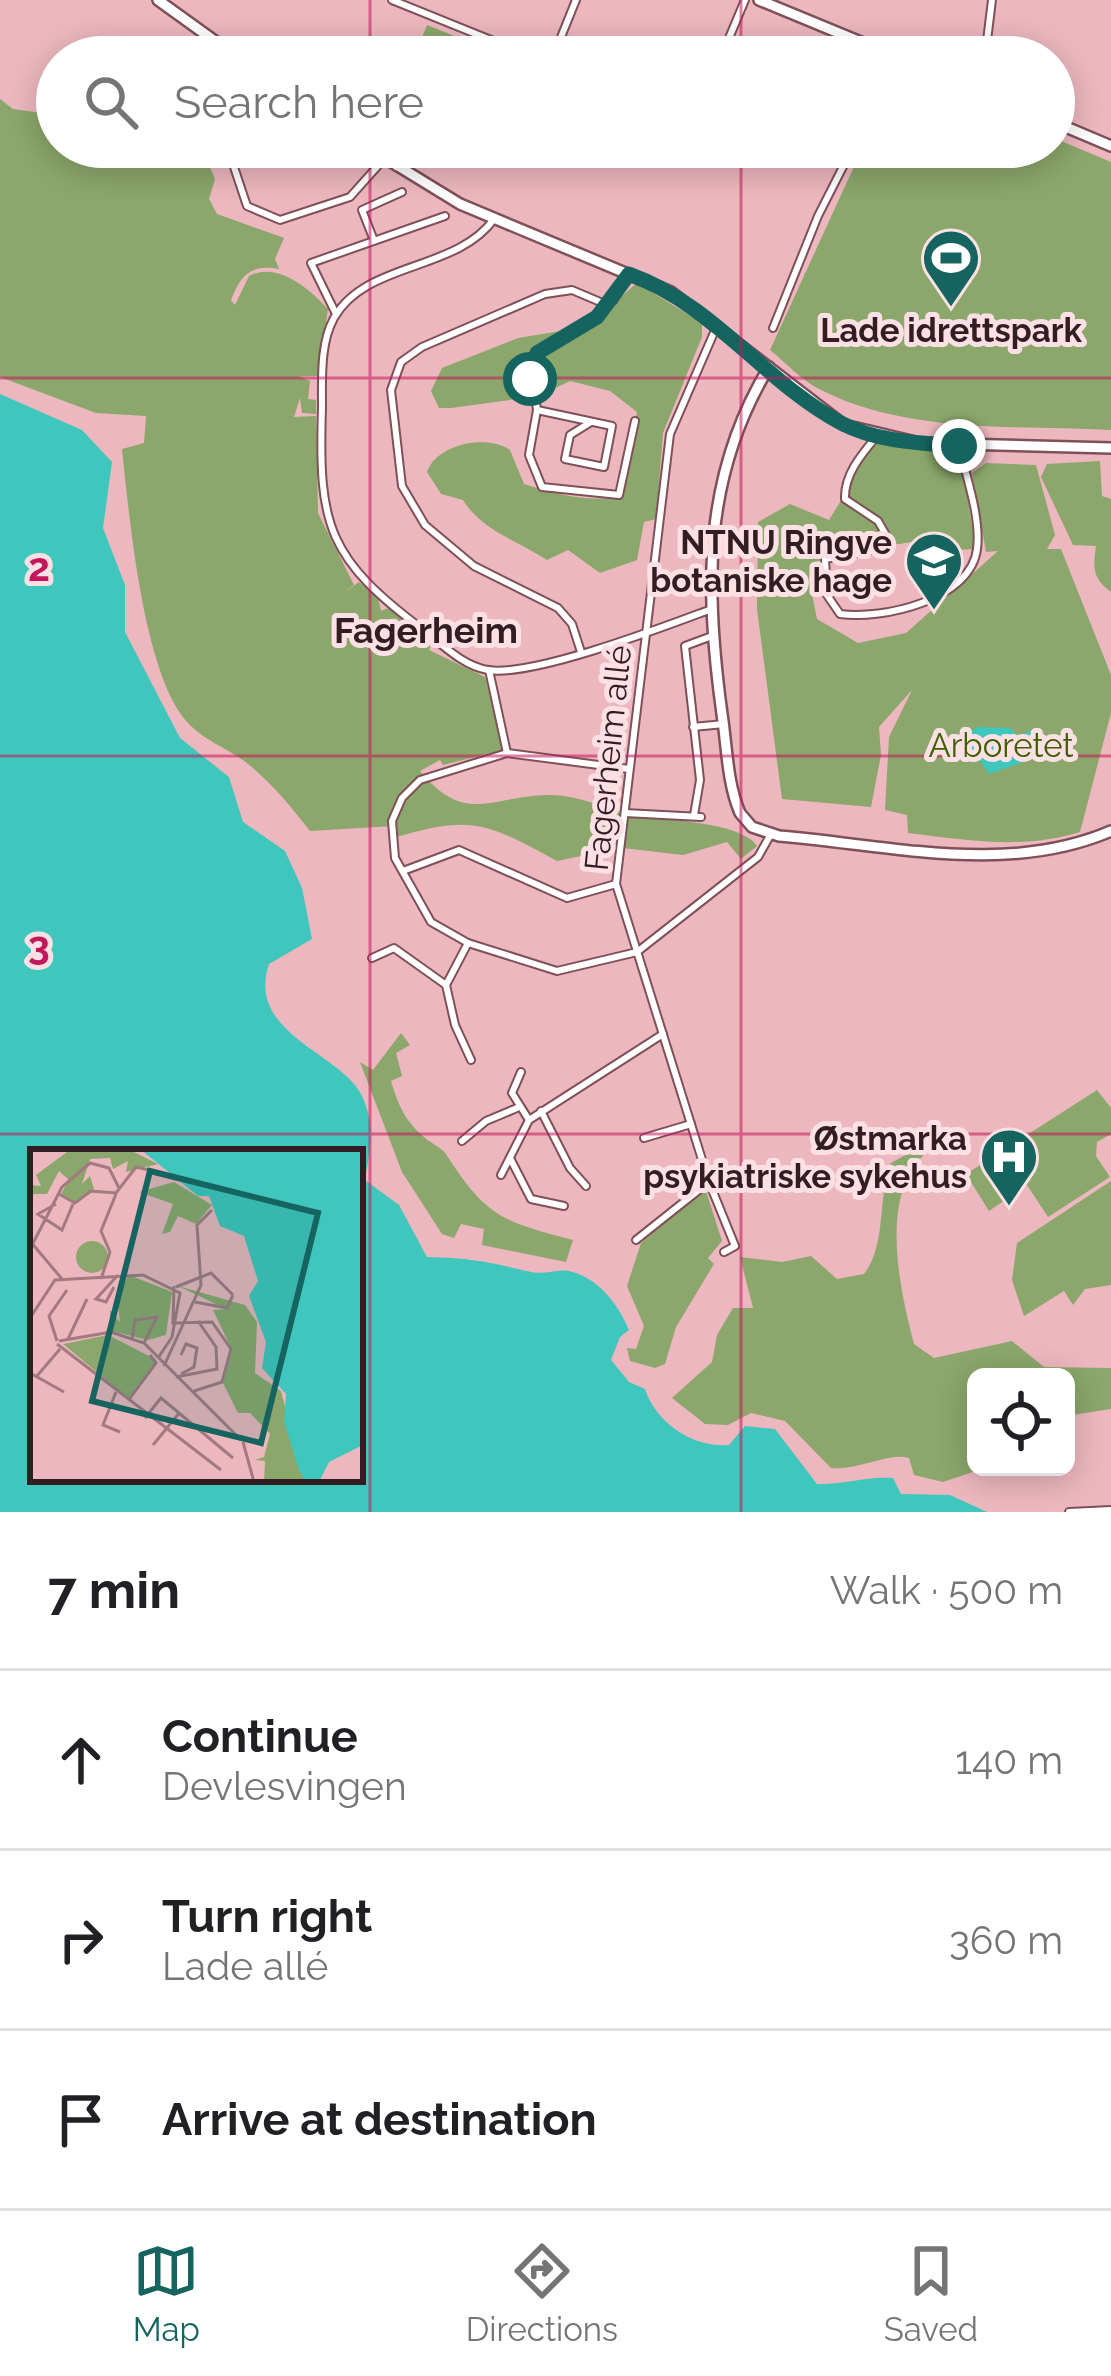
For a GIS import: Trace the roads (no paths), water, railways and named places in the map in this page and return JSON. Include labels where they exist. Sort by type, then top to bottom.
[{"type":"street","points":[[158,0],[208,36]]},
{"type":"street","points":[[392,0],[481,36]]},
{"type":"street","points":[[561,36],[576,0]]},
{"type":"street","points":[[759,0],[845,36]]},
{"type":"street","points":[[988,36],[992,0]]},
{"type":"street","points":[[731,36],[744,3]]},
{"type":"street","points":[[1075,131],[1111,146]]},
{"type":"street","points":[[234,168],[247,206],[280,220],[314,213],[350,197],[375,168]]},
{"type":"street","points":[[398,168],[494,219],[671,292],[844,425],[876,436],[959,446],[1111,448]]},
{"type":"street","points":[[773,328],[842,168]]},
{"type":"street","points":[[402,192],[362,210],[373,238],[380,243],[445,216]]},
{"type":"street","points":[[494,219],[469,245],[360,291],[336,314],[326,336],[319,464],[331,532],[371,585],[452,653],[489,670],[580,652],[709,610]]},
{"type":"street","points":[[336,314],[311,263],[373,238]]},
{"type":"street","points":[[629,274],[616,299],[605,304],[597,317],[537,353],[530,379],[537,410],[529,454],[542,487],[619,495],[635,421]]},
{"type":"street","points":[[580,652],[570,619],[558,608],[474,566],[425,525],[402,486],[391,390],[401,362],[422,346],[544,294],[572,290],[605,304]]},
{"type":"street","name":"Fagerheim allé","points":[[717,325],[670,434],[616,884],[709,1182],[735,1246],[724,1252]]},
{"type":"street","points":[[774,371],[751,397],[726,460],[713,518],[712,636],[736,804],[752,827],[771,834],[1011,856],[1054,852],[1111,831]]},
{"type":"street","points":[[537,410],[612,425],[604,467],[565,459],[570,435],[591,422]]},
{"type":"street","points":[[876,436],[857,460],[844,487],[845,500],[878,521],[886,535],[877,549],[825,559],[827,595],[840,614],[940,597],[970,566],[977,543],[959,446]]},
{"type":"street","points":[[625,813],[698,816],[700,780],[686,646],[712,636]]},
{"type":"street","points":[[489,670],[507,753]]},
{"type":"street","points":[[692,728],[724,724]]},
{"type":"street","points":[[629,769],[507,753],[421,780],[402,798],[391,836],[403,871],[431,922],[468,944],[557,971],[637,952],[758,857],[771,834]]},
{"type":"street","points":[[403,871],[460,850],[567,898],[616,884]]},
{"type":"street","points":[[446,985],[468,944]]},
{"type":"street","points":[[372,958],[394,948],[446,985],[471,1060]]},
{"type":"street","points":[[501,1175],[529,1120],[662,1034]]},
{"type":"street","points":[[521,1072],[512,1093],[517,1108],[529,1120]]},
{"type":"street","points":[[462,1141],[486,1120],[517,1108]]},
{"type":"street","points":[[542,1111],[570,1168],[586,1186]]},
{"type":"street","points":[[644,1138],[691,1124]]},
{"type":"street","points":[[511,1158],[531,1199],[563,1206]]},
{"type":"street","points":[[636,1240],[709,1182]]},
{"type":"street","points":[[1069,1512],[1111,1510]]},
{"type":"water","points":[[0,394],[82,430],[112,462],[103,528],[125,585],[125,632],[180,738],[229,777],[243,822],[285,851],[302,888],[312,939],[269,964],[265,988],[271,1008],[283,1025],[336,1067],[362,1096],[370,1128],[365,1180],[399,1205],[427,1257],[480,1261],[536,1273],[569,1271],[598,1286],[629,1330],[620,1337],[611,1360],[629,1382],[645,1389],[667,1422],[690,1438],[729,1445],[745,1426],[775,1429],[817,1484],[893,1478],[901,1494],[950,1495],[987,1512],[0,1512]]},
{"type":"water","points":[[977,727],[1010,728],[1018,736],[1034,729],[1038,757],[989,774],[964,738]]},
{"type":"place","name":"Lade idrettspark","points":[[951,309]]},
{"type":"place","name":"NTNU Ringve botaniske hage","points":[[934,612]]},
{"type":"place","name":"Østmarka psykiatriske sykehus","points":[[1009,1208]]},
{"type":"district","name":"Fagerheim","points":[[426,630]]},
{"type":"park label","name":"Arboretet","points":[[1001,745]]}]
